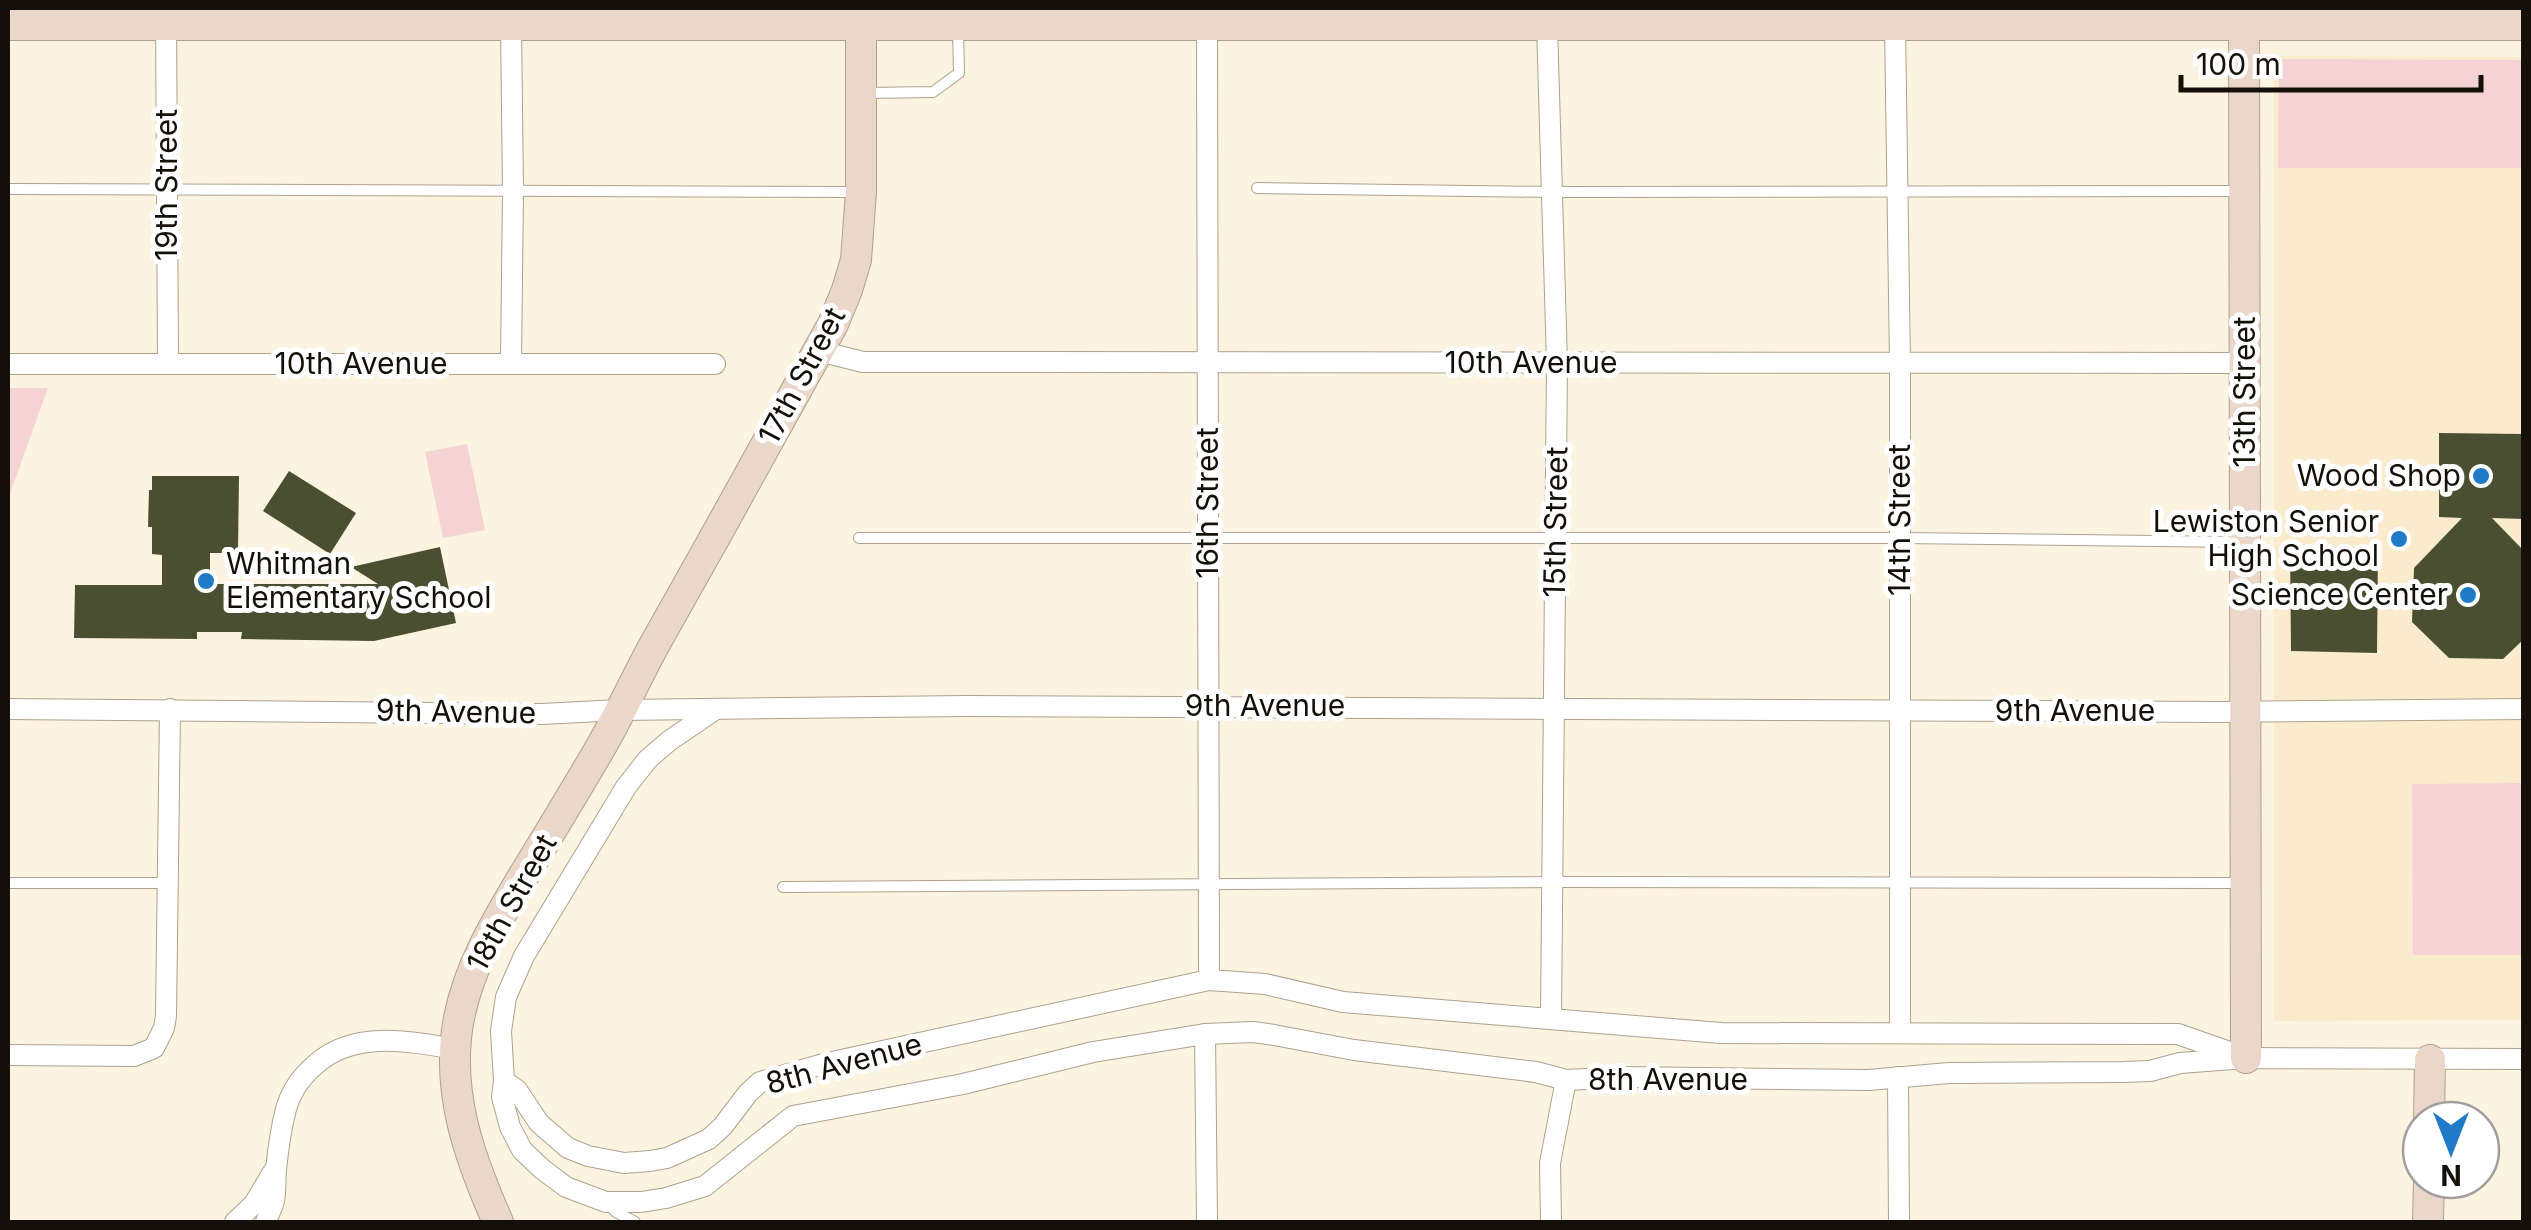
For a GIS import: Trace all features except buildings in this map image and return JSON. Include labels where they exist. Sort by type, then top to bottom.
[{"type":"main road","points":[[8,25],[166,16],[511,25],[543,16],[861,16],[958,26],[1207,26],[1473,16],[1547,26],[1895,16],[2244,26],[2509,20]]},
{"type":"main road","name":"17th Street","points":[[619,710],[840,307],[856,260],[861,192],[861,16]]},
{"type":"main road","name":"13th Street","points":[[2244,26],[2246,1058]]},
{"type":"main road","name":"18th Street","points":[[498,1222],[465,1138],[455,1086],[458,1021],[475,964],[619,710]]},
{"type":"main road","points":[[2429,1100],[2430,1060]]},
{"type":"street","name":"19th Street","points":[[166,16],[168,363]]},
{"type":"street","name":"14th Street","points":[[1895,16],[1900,364],[1900,1032]]},
{"type":"street","points":[[511,25],[512,364]]},
{"type":"street","name":"16th Street","points":[[1207,26],[1209,980]]},
{"type":"street","name":"15th Street","points":[[1547,26],[1557,363],[1551,1019]]},
{"type":"street","name":"10th Avenue","points":[[819,350],[863,362],[2246,362]]},
{"type":"street","name":"10th Avenue","points":[[8,364],[715,364]]},
{"type":"street","name":"9th Avenue","points":[[8,709],[542,714],[619,710],[1208,706],[2524,710]]},
{"type":"street","points":[[8,1055],[134,1056],[154,1048],[164,1028],[170,709]]},
{"type":"street","points":[[504,1081],[501,1031],[506,997],[524,956],[626,787],[648,759],[716,709]]},
{"type":"street","name":"8th Avenue","points":[[2246,1058],[2178,1034],[1721,1033],[1343,1002],[1265,984],[1209,980],[823,1064],[760,1082],[709,1139],[667,1158],[650,1161],[624,1163],[568,1148],[539,1123],[518,1090],[504,1081],[502,1098],[522,1150],[566,1187],[606,1202],[666,1198],[706,1186],[793,1116],[963,1084],[1093,1052],[1205,1034],[1274,1034],[1354,1050],[1536,1072],[1566,1080],[1868,1080],[1949,1072],[2150,1071],[2180,1062],[2246,1058],[2524,1059]]},
{"type":"street","points":[[1205,1034],[1206,1222]]},
{"type":"street","points":[[266,1222],[274,1200],[286,1108],[304,1074],[322,1058],[358,1042],[415,1042],[455,1049]]},
{"type":"street","points":[[1898,1077],[1899,1222]]},
{"type":"street","points":[[1551,1222],[1550,1163],[1566,1080]]},
{"type":"street","points":[[236,1222],[254,1204],[276,1167]]},
{"type":"lane","points":[[860,93],[933,92],[959,73],[958,26]]},
{"type":"lane","points":[[8,188],[861,192]]},
{"type":"lane","points":[[1257,188],[1552,192],[2245,191]]},
{"type":"lane","points":[[859,538],[1900,538],[2246,542]]},
{"type":"lane","points":[[8,883],[168,883]]},
{"type":"lane","points":[[783,887],[2246,883]]},
{"type":"lane","points":[[606,1202],[635,1222]]},
{"type":"shaded area","name":"Lewiston Senior High School","points":[[2274,56],[2523,57],[2523,1020],[2274,1021]]},
{"type":"shaded area","points":[[2279,59],[2523,60],[2523,168],[2278,168]]},
{"type":"shaded area","points":[[8,388],[48,388],[8,499]]},
{"type":"shaded area","points":[[467,444],[485,530],[443,538],[425,452]]},
{"type":"shaded area","points":[[2523,783],[2523,955],[2413,955],[2412,784]]},
{"type":"place","name":"Wood Shop","points":[[2481,476]]},
{"type":"place","name":"Lewiston Senior High School","points":[[2399,539]]},
{"type":"place","name":"Whitman Elementary School","points":[[206,581]]},
{"type":"place","name":"Science Center","points":[[2468,595]]}]
